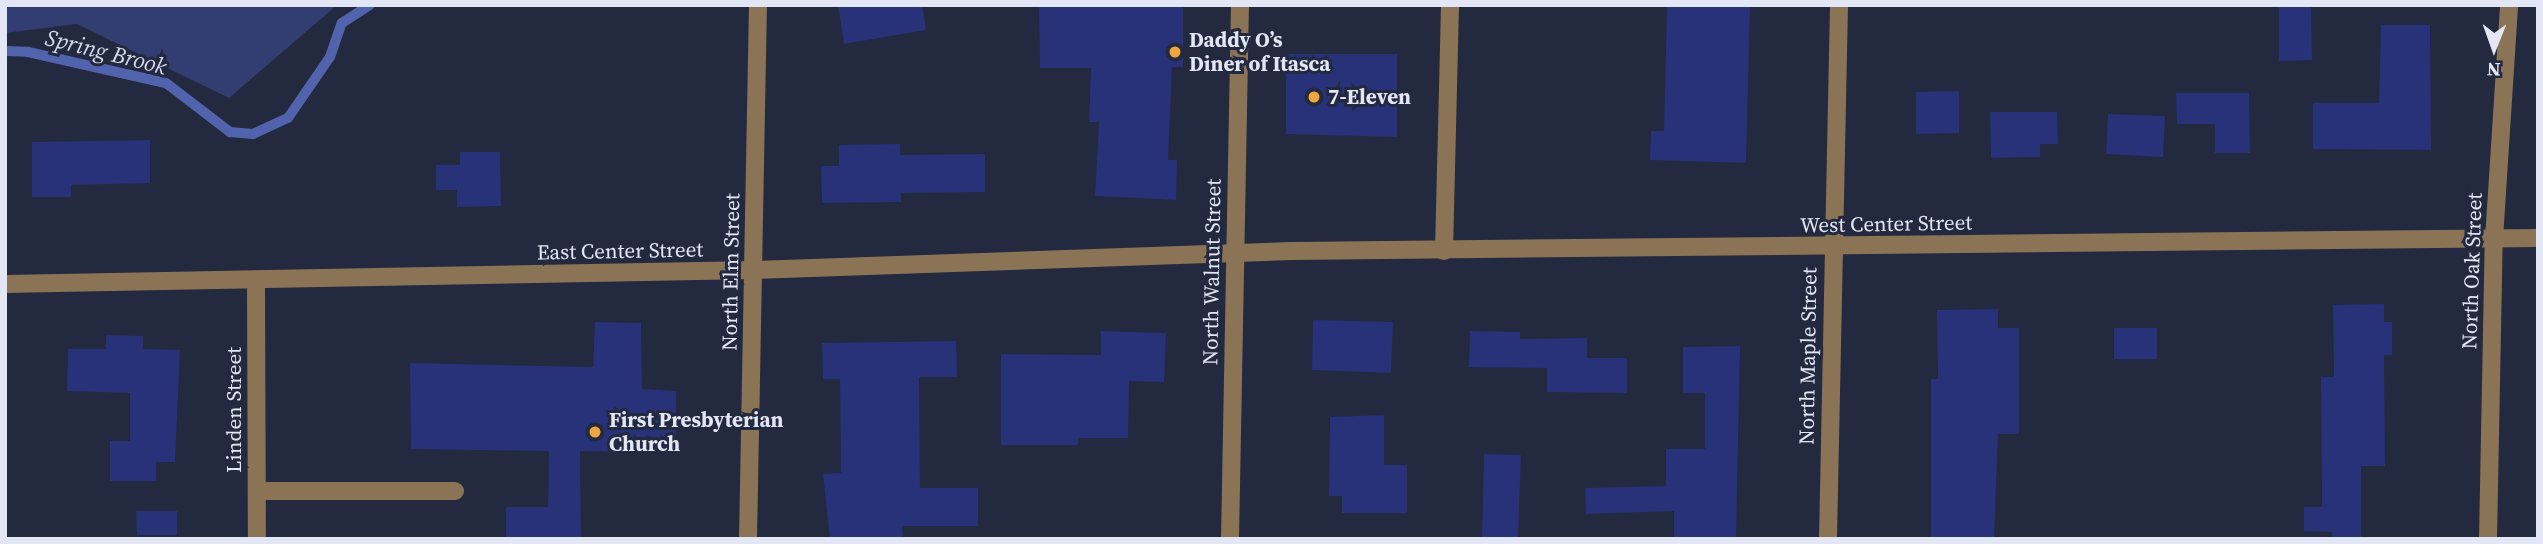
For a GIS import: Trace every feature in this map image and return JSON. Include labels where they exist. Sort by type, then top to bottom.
[{"type":"street","name":"North Elm Street","points":[[748,539],[758,5]]},
{"type":"street","name":"North Walnut Street","points":[[1230,539],[1240,5]]},
{"type":"street","points":[[1444,251],[1450,5]]},
{"type":"street","name":"North Maple Street","points":[[1828,539],[1839,5]]},
{"type":"street","name":"North Oak Street","points":[[2488,539],[2494,239],[2509,5]]},
{"type":"street","name":"West Center Street","points":[[1235,254],[2538,238]]},
{"type":"street","name":"East Center Street","points":[[5,284],[256,282],[754,270],[1235,254]]},
{"type":"street","name":"Linden Street","points":[[256,282],[257,539]]},
{"type":"street","points":[[257,491],[456,491]]},
{"type":"shaded area","points":[[5,5],[337,5],[229,98],[77,24],[5,33]]},
{"type":"building","points":[[838,5],[922,5],[926,30],[844,44]]},
{"type":"building","points":[[1039,5],[1183,5],[1183,67],[1172,67],[1168,160],[1177,160],[1176,200],[1095,196],[1099,122],[1089,122],[1091,68],[1040,68]]},
{"type":"building","points":[[1667,5],[1750,5],[1746,163],[1650,160],[1651,131],[1664,131]]},
{"type":"building","points":[[2279,5],[2311,5],[2312,60],[2279,61]]},
{"type":"building","points":[[2381,25],[2430,25],[2431,150],[2313,149],[2313,103],[2379,103]]},
{"type":"building","points":[[1286,54],[1397,54],[1397,137],[1286,134]]},
{"type":"building","points":[[1959,91],[1959,133],[1916,134],[1916,92]]},
{"type":"building","points":[[2176,93],[2249,93],[2250,153],[2215,153],[2215,124],[2177,124]]},
{"type":"building","points":[[1990,112],[2057,112],[2058,144],[2040,144],[2040,157],[1991,158]]},
{"type":"building","points":[[2108,114],[2165,116],[2163,157],[2106,154]]},
{"type":"building","points":[[150,140],[150,183],[71,185],[71,197],[32,197],[32,142]]},
{"type":"building","points":[[900,144],[900,155],[985,154],[985,192],[901,193],[901,202],[822,203],[821,166],[839,166],[839,145]]},
{"type":"building","points":[[460,152],[500,152],[501,206],[457,207],[457,190],[436,190],[436,165],[460,165]]},
{"type":"building","points":[[2384,304],[2384,322],[2392,322],[2392,355],[2384,355],[2385,466],[2361,466],[2361,539],[2332,539],[2332,532],[2304,531],[2304,507],[2322,507],[2321,377],[2334,377],[2333,305]]},
{"type":"building","points":[[1998,309],[1998,328],[2019,328],[2019,434],[1998,434],[1994,539],[1931,539],[1931,379],[1938,379],[1937,310]]},
{"type":"building","points":[[1313,320],[1393,322],[1391,373],[1312,370]]},
{"type":"building","points":[[595,322],[641,323],[642,389],[676,391],[676,453],[580,451],[581,539],[506,539],[506,507],[548,507],[549,451],[411,449],[410,363],[593,367]]},
{"type":"building","points":[[2114,328],[2157,328],[2157,359],[2114,359]]},
{"type":"building","points":[[1101,331],[1166,333],[1164,382],[1129,381],[1128,438],[1078,438],[1078,445],[1001,445],[1001,354],[1101,355]]},
{"type":"building","points":[[1470,331],[1520,332],[1520,339],[1587,338],[1587,358],[1627,358],[1627,393],[1547,392],[1547,368],[1469,367]]},
{"type":"building","points":[[106,335],[143,336],[143,349],[180,350],[175,462],[156,462],[156,481],[110,481],[110,441],[130,441],[130,393],[67,391],[68,349],[106,349]]},
{"type":"building","points":[[956,341],[957,377],[919,377],[920,488],[978,488],[978,526],[902,526],[903,539],[830,539],[823,474],[841,473],[840,379],[823,379],[822,343]]},
{"type":"building","points":[[1740,346],[1736,539],[1674,539],[1674,511],[1586,514],[1585,488],[1666,486],[1666,449],[1705,449],[1705,393],[1683,393],[1683,347]]},
{"type":"building","points":[[1384,415],[1384,465],[1407,465],[1407,513],[1342,513],[1342,496],[1329,496],[1330,417]]},
{"type":"building","points":[[1484,454],[1521,455],[1518,539],[1482,539]]},
{"type":"building","points":[[136,511],[177,511],[177,535],[137,535]]},
{"type":"waterway","name":"Spring Brook","points":[[5,51],[28,52],[166,83],[230,132],[253,134],[288,118],[330,57],[342,23],[370,5]]},
{"type":"place","name":"Daddy O’s Diner of Itasca","points":[[1175,52]]},
{"type":"place","name":"7-Eleven","points":[[1314,97]]},
{"type":"place","name":"First Presbyterian Church","points":[[595,432]]}]
